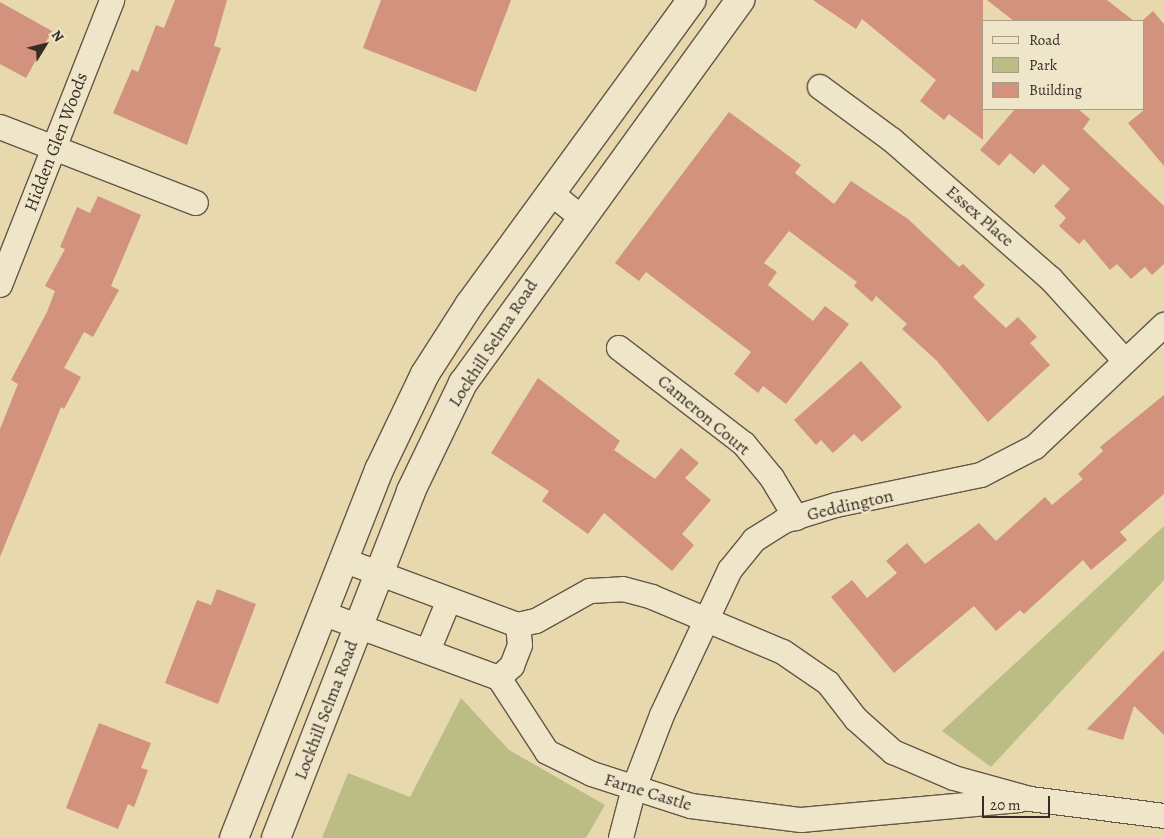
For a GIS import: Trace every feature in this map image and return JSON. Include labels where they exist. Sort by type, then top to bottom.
[{"type":"main road","points":[[234,838],[379,470],[425,374],[551,193],[692,0]]},
{"type":"main road","name":"Lockhill Selma Road","points":[[276,838],[411,491],[463,383],[581,217],[740,0]]},
{"type":"street","name":"Hidden Glen Woods","points":[[0,285],[112,0]]},
{"type":"street","name":"Essex Place","points":[[820,87],[892,140],[1044,272],[1125,361]]},
{"type":"street","points":[[0,127],[196,203]]},
{"type":"street","points":[[551,193],[581,217]]},
{"type":"street","name":"Geddington","points":[[621,838],[634,788],[706,619],[730,570],[754,540],[796,518],[836,505],[981,475],[1035,447],[1164,325]]},
{"type":"street","name":"Cameron Court","points":[[619,348],[744,444],[796,518]]},
{"type":"street","points":[[322,613],[500,678],[512,666],[520,645],[518,625],[343,560]]},
{"type":"street","name":"Farne Castle","points":[[518,625],[536,621],[590,591],[623,590],[706,619],[783,652],[828,683],[856,719],[892,752],[954,778],[1030,799],[1164,816]]},
{"type":"street","points":[[428,651],[449,600]]},
{"type":"street","name":"Farne Castle","points":[[500,678],[547,752],[592,774],[691,806],[801,820],[1030,799]]},
{"type":"green space","points":[[1164,526],[1164,580],[991,767],[942,731]]},
{"type":"green space","points":[[461,698],[509,750],[605,805],[586,838],[322,838],[348,773],[410,797]]},
{"type":"building","points":[[175,0],[227,0],[214,46],[221,48],[187,145],[113,113],[132,69],[138,72],[156,25],[164,28]]},
{"type":"building","points":[[381,0],[511,0],[476,92],[363,48]]},
{"type":"building","points":[[813,0],[983,0],[983,140],[949,114],[944,120],[920,101],[936,80],[862,19],[856,29]]},
{"type":"building","points":[[987,0],[1107,0],[1133,20],[1013,20]]},
{"type":"building","points":[[0,2],[52,31],[26,78],[0,64]]},
{"type":"building","points":[[1153,11],[1164,24],[1164,166],[1128,123],[1144,110],[1143,20]]},
{"type":"building","points":[[1014,110],[1079,110],[1090,119],[1083,129],[1164,206],[1164,264],[1152,275],[1145,267],[1131,279],[1117,264],[1110,270],[1084,239],[1079,244],[1059,226],[1066,218],[1054,206],[1070,189],[1043,164],[1034,174],[1010,153],[999,166],[980,150]]},
{"type":"building","points":[[729,112],[801,165],[795,173],[834,204],[851,181],[908,219],[959,267],[963,264],[985,285],[973,297],[1006,328],[1018,317],[1037,337],[1030,343],[1050,365],[988,422],[937,361],[902,329],[907,324],[876,296],[872,302],[854,286],[857,282],[789,231],[764,263],[777,272],[768,285],[813,321],[825,306],[849,324],[786,404],[763,386],[758,393],[734,374],[751,352],[646,272],[639,281],[615,263]]},
{"type":"building","points":[[98,196],[141,215],[111,286],[119,290],[93,337],[84,332],[64,368],[81,377],[64,409],[61,407],[0,557],[0,429],[18,384],[11,380],[47,312],[55,291],[45,286],[65,249],[60,247],[77,207],[90,213]]},
{"type":"building","points":[[861,361],[902,407],[862,442],[854,434],[833,453],[821,440],[816,445],[794,420]]},
{"type":"building","points":[[538,378],[620,441],[614,450],[655,479],[681,448],[699,463],[685,478],[711,500],[682,534],[694,545],[672,571],[604,513],[588,534],[542,501],[549,491],[491,453]]},
{"type":"building","points":[[1164,395],[1164,494],[1120,532],[1127,540],[1091,570],[1083,560],[1024,614],[1020,610],[996,631],[974,606],[894,673],[831,597],[852,580],[867,598],[897,573],[886,561],[907,543],[925,564],[979,523],[996,541],[1045,497],[1052,505],[1083,479],[1078,474],[1103,451],[1100,447]]},
{"type":"building","points":[[217,589],[256,604],[218,704],[165,683],[197,600],[211,605]]},
{"type":"building","points":[[1164,650],[1164,735],[1134,706],[1123,740],[1087,729]]},
{"type":"building","points":[[99,723],[151,743],[141,768],[148,770],[134,807],[128,804],[118,829],[66,808]]}]
